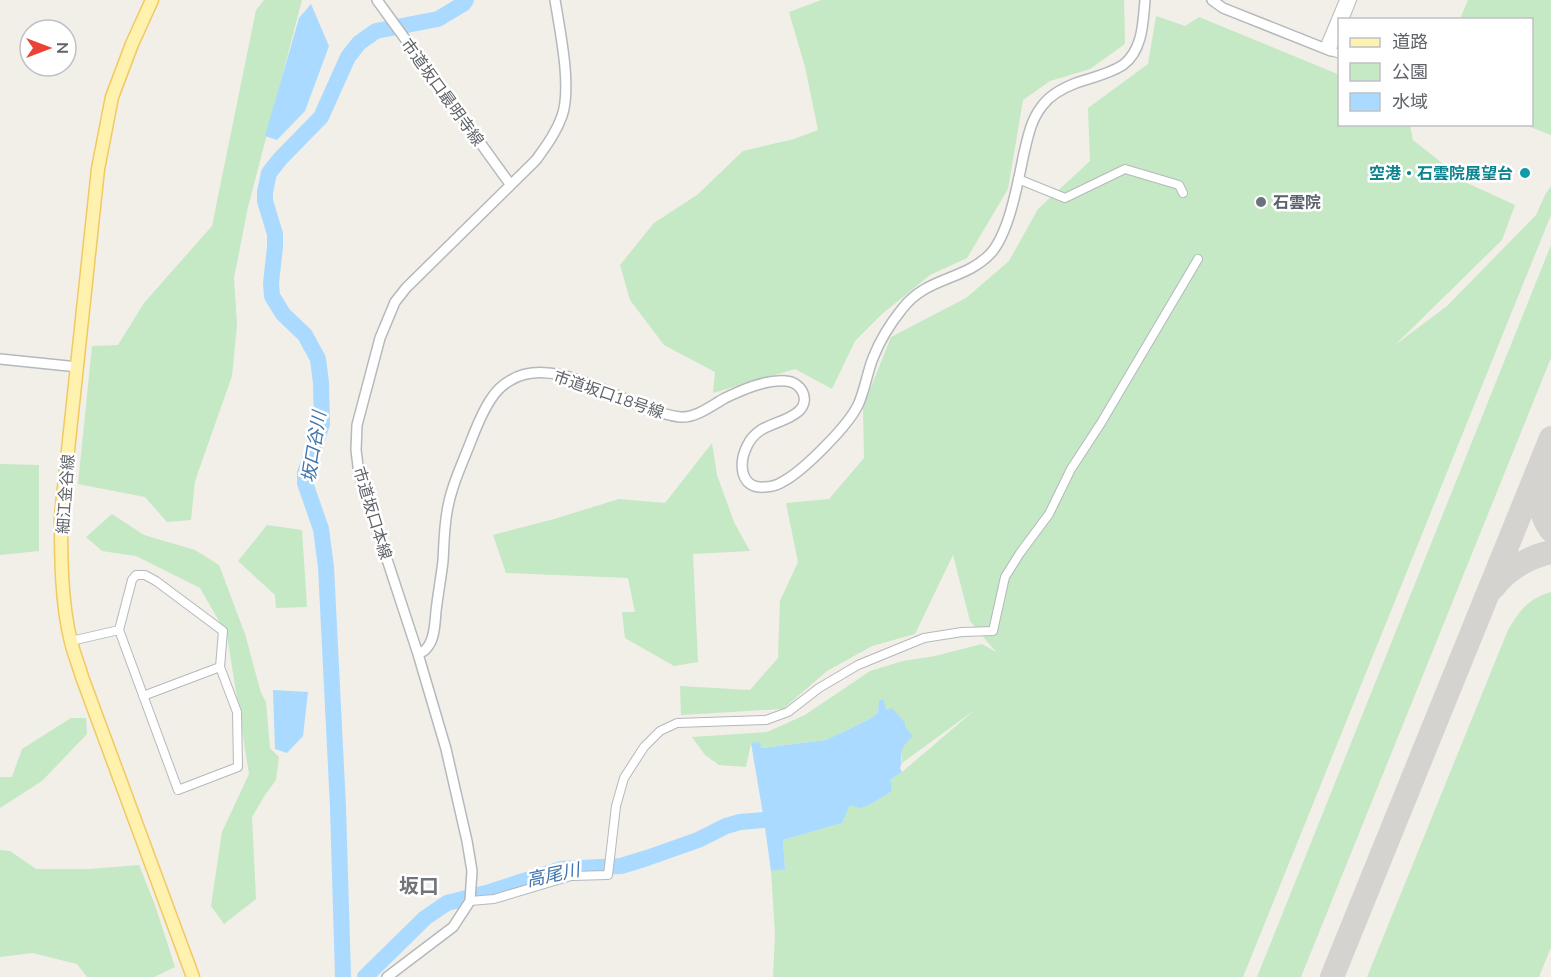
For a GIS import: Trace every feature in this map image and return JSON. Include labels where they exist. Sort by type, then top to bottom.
[{"type":"main road","name":"細江金谷線","points":[[152,0],[112,97],[98,169],[61,516],[62,558],[66,615],[82,677],[193,977]]},
{"type":"street","name":"市道坂口最明寺線","points":[[377,0],[510,184]]},
{"type":"street","name":"市道坂口本線","points":[[387,977],[453,927],[470,900],[472,871],[468,841],[446,748],[359,474],[356,450],[357,425],[380,338],[395,302],[406,288],[536,160],[553,138],[563,114],[566,80],[555,0]]},
{"type":"street","name":"市道坂口18号線","points":[[418,654],[429,646],[433,634],[446,516],[451,493],[483,412],[496,391],[522,374],[551,373],[585,383],[657,411],[685,417],[747,389],[772,382],[790,381],[801,388],[804,400],[802,406],[798,412],[759,430],[750,440],[743,457],[743,472],[749,484],[763,488],[775,486],[787,480],[800,470],[849,420],[859,403],[873,358],[882,339],[910,299],[929,286],[971,268],[994,249],[1005,228],[1028,137],[1039,109],[1059,91],[1116,68],[1131,57],[1142,31],[1145,0]]},
{"type":"street","points":[[1212,0],[1223,8],[1332,51]]},
{"type":"street","points":[[1340,18],[1344,0]]},
{"type":"street","points":[[1345,18],[1352,0]]},
{"type":"street","points":[[1332,51],[1338,26]]},
{"type":"street","points":[[1332,51],[1338,35]]},
{"type":"street","points":[[1018,179],[1065,198],[1125,169],[1179,185],[1183,193]]},
{"type":"street","points":[[470,900],[494,899],[571,876],[608,875],[616,806],[624,778],[644,747],[660,731],[678,723],[766,720],[788,712],[819,688],[858,665],[924,638],[962,632],[993,631],[1005,577],[1049,514],[1071,469],[1101,423],[1198,259]]},
{"type":"street","points":[[0,359],[78,367]]},
{"type":"street","points":[[136,575],[145,575],[156,581],[223,631],[220,667],[237,712],[238,767],[178,790],[118,630],[132,580],[136,575]]},
{"type":"street","points":[[71,640],[118,630]]},
{"type":"street","points":[[143,696],[220,667]]},
{"type":"green space","points":[[264,0],[302,0],[248,207],[234,278],[237,325],[232,376],[195,481],[191,520],[167,522],[145,497],[78,484],[92,346],[118,345],[144,303],[212,226],[256,10]]},
{"type":"green space","points":[[821,0],[1124,0],[1125,44],[1090,69],[1050,81],[1023,100],[1008,189],[967,258],[930,275],[882,314],[855,341],[832,389],[795,369],[713,393],[715,372],[664,345],[630,300],[620,265],[654,223],[697,195],[743,151],[794,139],[818,130],[805,67],[789,12]]},
{"type":"green space","points":[[1468,0],[1551,0],[1551,135],[1528,126],[1533,126],[1533,18],[1460,18]]},
{"type":"green space","points":[[1156,16],[1185,26],[1199,17],[1338,75],[1338,126],[1410,126],[1413,140],[1467,183],[1515,205],[1502,240],[1395,345],[1447,306],[1536,215],[1551,186],[1551,215],[1243,977],[773,977],[775,934],[771,871],[785,868],[783,840],[842,823],[850,805],[869,805],[891,792],[890,780],[976,709],[902,763],[901,751],[904,745],[885,710],[884,700],[879,700],[878,713],[868,720],[826,740],[761,748],[751,743],[746,767],[719,765],[705,755],[692,737],[767,732],[805,715],[870,671],[903,661],[935,656],[982,644],[996,652],[970,621],[953,555],[915,634],[872,646],[827,671],[783,709],[681,715],[680,686],[750,690],[778,658],[780,601],[798,562],[786,503],[829,499],[864,458],[863,407],[891,337],[966,298],[1009,261],[1038,209],[1090,161],[1088,108],[1148,64]]},
{"type":"green space","points":[[1551,245],[1551,358],[1301,977],[1257,977]]},
{"type":"green space","points":[[712,443],[717,475],[734,522],[750,551],[693,554],[698,662],[674,666],[625,638],[622,612],[635,612],[628,578],[506,573],[493,535],[619,499],[665,503]]},
{"type":"green space","points":[[0,464],[39,465],[39,551],[0,555]]},
{"type":"green space","points":[[112,514],[144,535],[195,550],[219,565],[245,634],[261,693],[266,702],[270,748],[279,757],[276,780],[252,817],[256,899],[224,924],[211,906],[222,832],[249,774],[227,635],[200,588],[136,556],[102,551],[86,537]]},
{"type":"green space","points":[[267,525],[302,530],[307,607],[276,608],[275,595],[238,561]]},
{"type":"green space","points":[[1551,592],[1551,947],[1539,977],[1367,977],[1508,630],[1525,606],[1536,598]]},
{"type":"green space","points":[[71,718],[86,718],[87,734],[42,781],[0,808],[0,777],[12,777],[22,749]]},
{"type":"green space","points":[[0,850],[10,851],[36,869],[90,869],[139,865],[175,967],[154,977],[87,977],[77,964],[33,953],[0,957]]},
{"type":"water","points":[[311,4],[329,46],[305,111],[277,140],[265,136],[299,18]]},
{"type":"water","points":[[273,690],[308,692],[303,736],[287,753],[275,749]]},
{"type":"water","points":[[879,700],[884,700],[886,710],[892,708],[913,736],[904,746],[901,754],[902,772],[890,780],[891,792],[860,808],[850,805],[842,823],[783,840],[785,869],[771,871],[751,743],[760,742],[761,748],[826,740],[878,713]]},
{"type":"waterway","name":"坂口谷川","points":[[343,977],[338,807],[326,567],[321,529],[305,483],[305,473],[322,424],[321,383],[318,359],[305,335],[283,314],[272,296],[275,234],[265,201],[265,192],[269,173],[321,117],[348,57],[359,43],[376,31],[438,19],[466,0]]},
{"type":"waterway","name":"高尾川","points":[[365,977],[425,918],[447,903],[561,869],[621,866],[698,840],[726,826],[764,820]]},
{"type":"taxiway","points":[[1332,977],[1551,438]]},
{"type":"taxiway","points":[[1540,475],[1542,511],[1551,530]]},
{"type":"taxiway","points":[[1493,588],[1519,565],[1551,552]]},
{"type":"place","name":"空港・石雲院展望台","points":[[1525,173]]},
{"type":"place","name":"石雲院","points":[[1261,202]]},
{"type":"district","name":"坂口","points":[[419,886]]}]
